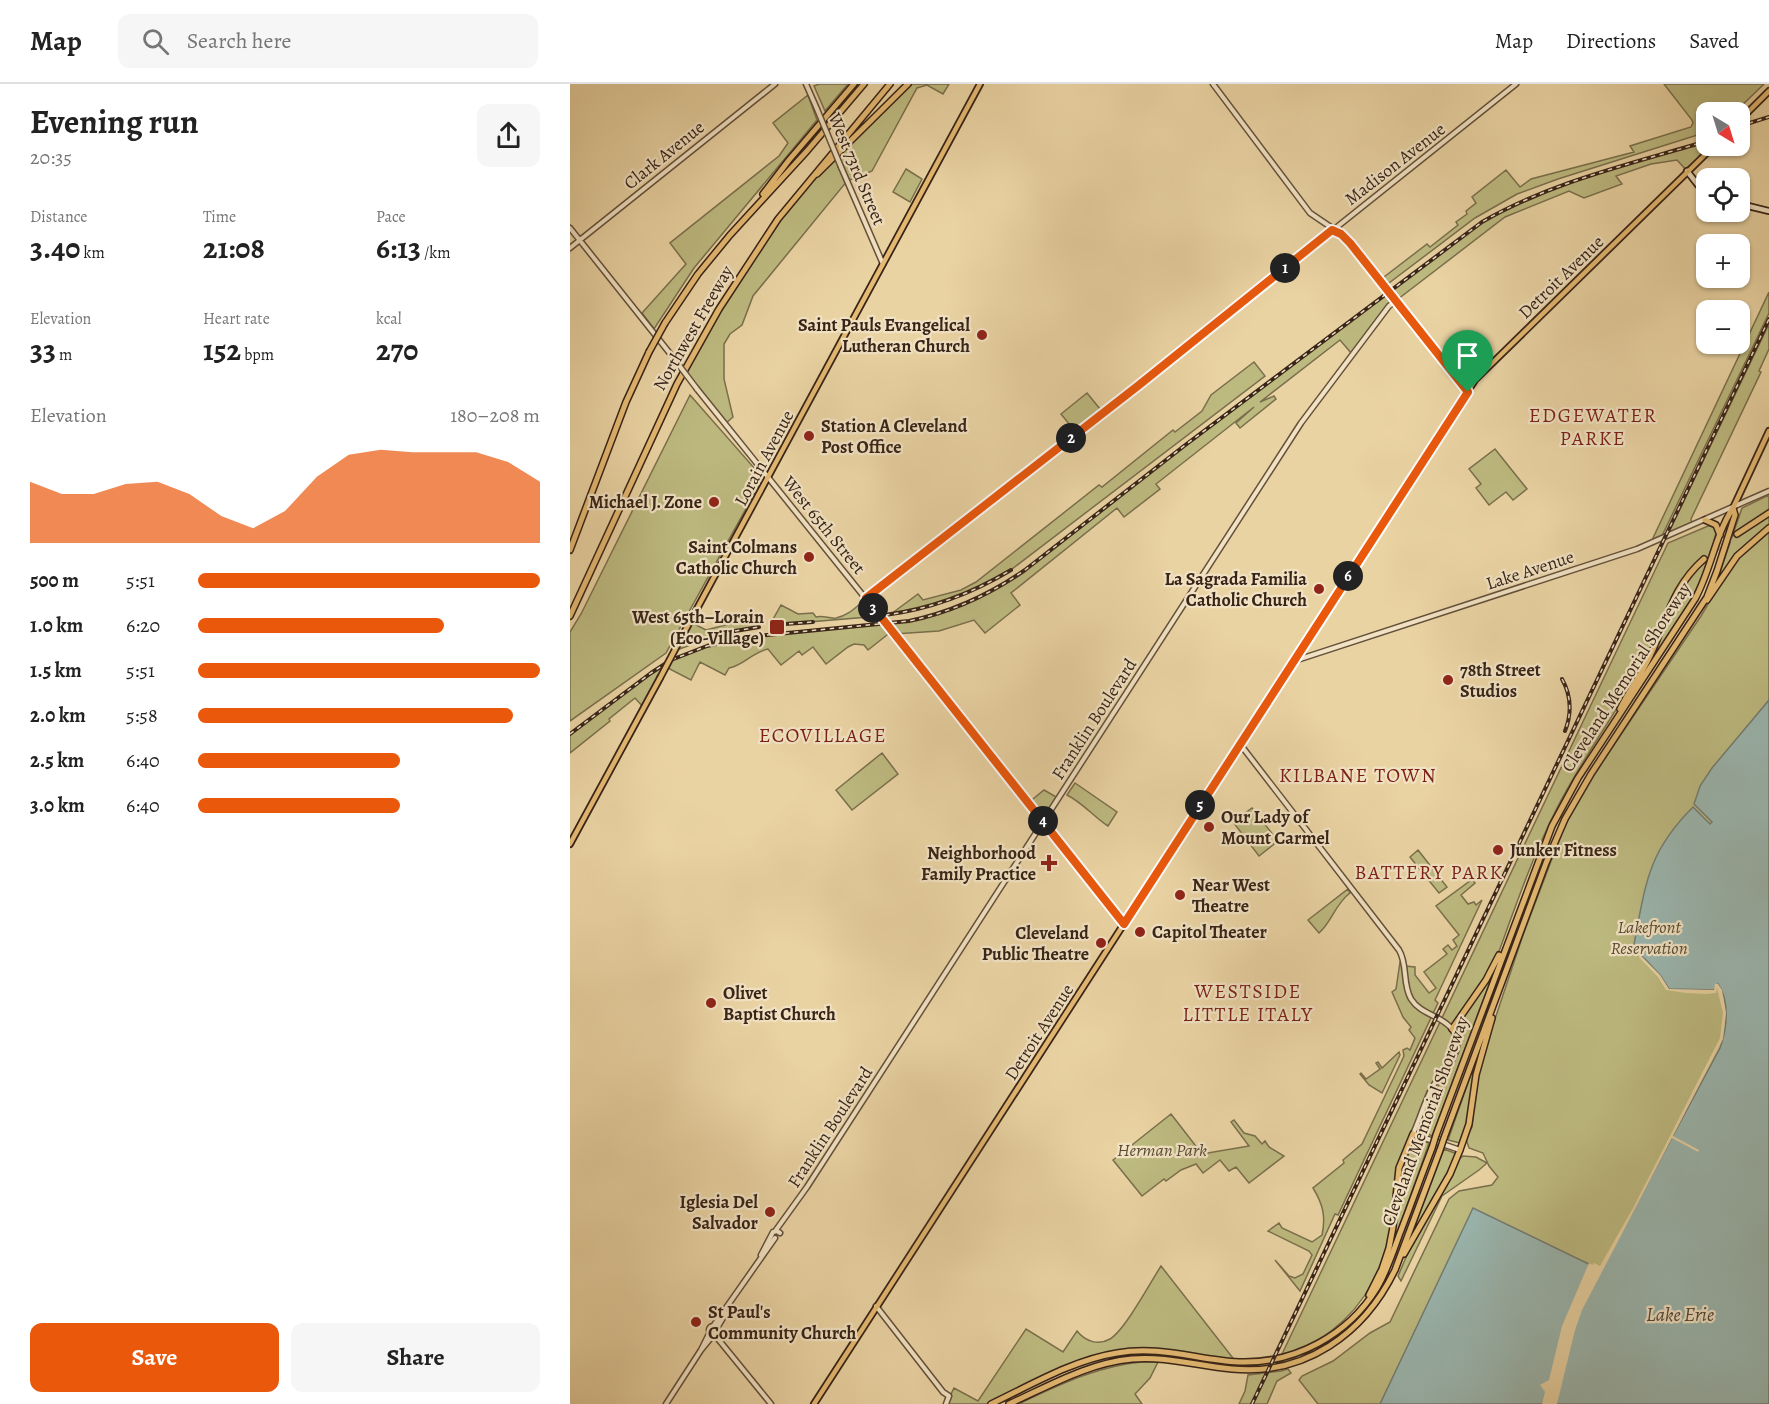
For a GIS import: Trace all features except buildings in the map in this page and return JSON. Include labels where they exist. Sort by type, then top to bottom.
[{"type":"highway","points":[[745,218],[789,160],[854,84]]},
{"type":"highway","name":"Northwest Freeway","points":[[570,550],[626,402],[665,323],[698,274],[864,84]]},
{"type":"highway","name":"Northwest Freeway","points":[[570,616],[690,358],[755,252],[801,190],[890,84]]},
{"type":"highway","points":[[801,190],[908,84]]},
{"type":"highway","name":"Cleveland Memorial Shoreway","points":[[991,1404],[1079,1363],[1118,1352],[1159,1350],[1245,1362],[1283,1358],[1326,1339],[1342,1328],[1361,1309],[1374,1293],[1386,1270],[1542,850],[1558,814],[1578,778],[1695,599],[1707,576],[1725,519],[1732,508],[1736,515],[1710,591],[1591,774],[1571,808],[1546,863],[1395,1270],[1379,1300],[1357,1326],[1330,1347],[1300,1361],[1274,1368],[1247,1370],[1163,1359],[1124,1360],[1085,1370],[1009,1404]]},
{"type":"highway","points":[[1737,534],[1769,513]]},
{"type":"highway","points":[[1705,520],[1717,526],[1720,536]]},
{"type":"highway","points":[[1697,613],[1737,556],[1769,528]]},
{"type":"highway","points":[[1612,727],[1651,654],[1676,593],[1704,559]]},
{"type":"highway","points":[[1452,1029],[1486,980],[1512,931]]},
{"type":"highway","points":[[1395,1270],[1448,1178],[1460,1150],[1469,1124],[1477,1070],[1491,1026],[1494,1004]]},
{"type":"highway","points":[[1361,1309],[1379,1275],[1389,1248],[1399,1168],[1413,1134]]},
{"type":"main road","name":"Lorain Avenue","points":[[570,844],[980,84]]},
{"type":"main road","points":[[1750,110],[1769,91]]},
{"type":"main road","name":"Detroit Avenue","points":[[814,1404],[1468,392],[1490,364],[1704,156]]},
{"type":"main road","points":[[1688,171],[1696,183]]},
{"type":"main road","points":[[1750,206],[1769,211]]},
{"type":"main road","points":[[1732,508],[1769,431]]},
{"type":"street","name":"Clark Avenue","points":[[570,248],[775,84]]},
{"type":"street","name":"West 73rd Street","points":[[806,84],[883,264]]},
{"type":"street","points":[[1213,84],[1310,213],[1350,243],[1468,392]]},
{"type":"street","name":"Madison Avenue","points":[[866,598],[1139,385],[1516,84]]},
{"type":"street","name":"West 65th Street","points":[[570,228],[1124,924]]},
{"type":"street","name":"Franklin Boulevard","points":[[666,1404],[1301,423],[1394,299]]},
{"type":"street","name":"Lake Avenue","points":[[1294,661],[1637,549],[1769,491]]},
{"type":"street","points":[[1240,744],[1398,950],[1405,966],[1408,991],[1415,1003],[1426,1014],[1444,1022],[1452,1029],[1456,1040],[1455,1053],[1433,1087],[1413,1134],[1460,1150]]},
{"type":"street","points":[[876,1306],[943,1392],[949,1396],[946,1404]]},
{"type":"street","points":[[714,1331],[771,1404]]},
{"type":"green space","points":[[848,84],[825,111],[814,86]]},
{"type":"green space","points":[[908,84],[949,84],[943,94],[927,85],[917,88],[872,171],[847,181],[753,296],[742,325],[730,334],[724,344],[724,379],[733,417],[725,424],[684,371],[719,309],[801,190]]},
{"type":"green space","points":[[1664,84],[1764,84],[1745,102],[1696,102],[1696,135],[1517,194],[1475,218],[1385,286],[1380,280],[1427,244],[1430,247],[1458,225],[1456,222],[1476,203],[1472,197],[1506,170],[1520,187],[1531,179],[1634,152],[1630,146],[1691,127],[1692,120]]},
{"type":"green space","points":[[808,95],[817,120],[694,268],[654,329],[642,313],[686,264],[670,243],[779,156],[788,143],[773,123]]},
{"type":"green space","points":[[1696,144],[1696,156],[1703,156],[1687,171],[1677,160],[1651,164],[1616,176],[1622,184],[1584,198],[1569,191],[1505,217],[1389,306],[1352,354],[1340,340],[1260,402],[1274,396],[1276,399],[1240,428],[1236,423],[1254,407],[1156,484],[1160,489],[1124,517],[1117,508],[1011,593],[1020,605],[985,633],[974,620],[939,631],[894,634],[892,631],[868,650],[864,645],[854,644],[826,664],[813,647],[802,655],[799,651],[781,665],[768,649],[729,668],[725,675],[700,662],[691,680],[666,667],[644,708],[635,698],[570,753],[570,734],[671,660],[707,646],[746,637],[909,621],[955,608],[984,595],[1025,570],[1184,446],[1482,222],[1508,208],[1563,185]]},
{"type":"green space","points":[[906,169],[922,179],[910,202],[893,192]]},
{"type":"green space","points":[[1769,292],[1769,313],[1750,353],[1750,332]]},
{"type":"green space","points":[[1769,324],[1769,349],[1759,371],[1761,372],[1691,519],[1692,526],[1666,538]]},
{"type":"green space","points":[[1740,354],[1749,354],[1660,540],[1652,544]]},
{"type":"green space","points":[[1254,362],[1265,376],[1012,569],[960,596],[916,610],[891,614],[918,594],[923,600],[961,590],[976,582],[1099,485],[1102,487],[1173,430],[1175,432],[1202,411],[1211,395]]},
{"type":"green space","points":[[1087,393],[1100,409],[1074,430],[1061,414]]},
{"type":"green space","points":[[690,395],[763,478],[666,653],[570,721],[570,632]]},
{"type":"green space","points":[[1495,449],[1527,489],[1513,500],[1506,492],[1489,505],[1476,488],[1481,484],[1469,469]]},
{"type":"green space","points":[[1769,495],[1769,511],[1736,533],[1769,515],[1769,525],[1738,552],[1723,572],[1720,572],[1742,508]]},
{"type":"green space","points":[[1713,526],[1716,533],[1708,564],[1692,599],[1655,656],[1652,655],[1674,601],[1702,558],[1691,568],[1676,591],[1648,656],[1579,769],[1547,829],[1520,893],[1488,981],[1490,982],[1432,1136],[1421,1131],[1422,1119],[1432,1095],[1454,1062],[1460,1041],[1428,1089],[1419,1114],[1418,1133],[1410,1136],[1399,1162],[1389,1237],[1380,1268],[1373,1282],[1355,1308],[1331,1331],[1302,1348],[1282,1354],[1668,543]]},
{"type":"green space","name":"Lakefront Reservation","points":[[1769,530],[1769,967],[1570,1404],[1318,1404],[1299,1380],[1302,1376],[1333,1361],[1370,1333],[1390,1322],[1449,1199],[1459,1191],[1492,1185],[1498,1177],[1489,1166],[1483,1153],[1469,1148],[1466,1139],[1472,1127],[1475,1089],[1482,1058],[1523,935],[1561,835],[1573,809],[1595,773],[1701,616],[1725,575],[1745,550]]},
{"type":"green space","points":[[866,599],[880,616],[773,625],[772,621],[781,605],[798,614],[813,613],[816,617],[836,618],[848,613]]},
{"type":"green space","points":[[749,619],[760,622],[757,627],[709,638],[674,651],[690,622],[706,630]]},
{"type":"green space","points":[[882,753],[898,774],[852,810],[836,790]]},
{"type":"green space","points":[[1075,783],[1117,812],[1108,826],[1067,795]]},
{"type":"green space","points":[[1044,790],[1058,798],[1043,822],[1028,803]]},
{"type":"green space","points":[[1252,808],[1278,841],[1259,856],[1233,822]]},
{"type":"green space","points":[[1418,850],[1447,887],[1439,893],[1410,857]]},
{"type":"green space","points":[[1478,875],[1480,878],[1473,880],[1475,883],[1461,895],[1468,904],[1474,902],[1476,905],[1482,900],[1435,1000],[1438,1003],[1300,1291],[1275,1260],[1289,1276],[1295,1278],[1303,1274],[1312,1255],[1309,1251],[1268,1231],[1279,1223],[1282,1228],[1312,1242],[1322,1235],[1323,1211],[1313,1188],[1344,1163],[1343,1160],[1362,1144],[1404,1056],[1403,1050],[1407,1048],[1410,1050],[1415,1038],[1392,992],[1396,989],[1400,962],[1403,959],[1405,966],[1415,967],[1415,975],[1429,993],[1436,988],[1424,972],[1447,954],[1443,949],[1448,945],[1452,950],[1457,946],[1453,940],[1459,935],[1436,906]]},
{"type":"green space","points":[[1348,889],[1350,893],[1319,933],[1308,920]]},
{"type":"green space","points":[[1399,1052],[1400,1055],[1382,1093],[1369,1085],[1360,1074],[1366,1079],[1380,1069],[1376,1063],[1378,1062],[1382,1068]]},
{"type":"green space","points":[[1471,1074],[1474,1075],[1468,1120],[1460,1143],[1448,1140]]},
{"type":"green space","name":"Herman Park","points":[[1171,1114],[1202,1154],[1249,1146],[1231,1122],[1234,1120],[1244,1133],[1255,1136],[1262,1144],[1265,1141],[1269,1147],[1284,1156],[1249,1183],[1236,1167],[1229,1171],[1220,1160],[1203,1173],[1196,1164],[1181,1170],[1166,1181],[1164,1179],[1142,1196],[1113,1160]]},
{"type":"green space","points":[[1416,1139],[1429,1143],[1397,1234],[1394,1233],[1402,1168],[1413,1141]]},
{"type":"green space","points":[[1444,1149],[1457,1154],[1418,1224],[1416,1223]]},
{"type":"green space","points":[[1463,1156],[1476,1157],[1487,1163],[1442,1196],[1401,1281],[1398,1276],[1413,1241],[1458,1160]]},
{"type":"green space","points":[[1161,1266],[1236,1362],[1139,1350],[1079,1363],[991,1404],[946,1404],[954,1388],[978,1401],[1026,1329],[1063,1352],[1077,1331],[1092,1341],[1101,1342],[1110,1339],[1130,1316]]},
{"type":"green space","points":[[1142,1362],[1158,1362],[1150,1378],[1135,1394],[1142,1404],[1018,1404],[1063,1383],[1094,1372]]},
{"type":"green space","points":[[1288,1369],[1291,1373],[1277,1381],[1267,1404],[1239,1404],[1245,1391],[1248,1375]]},
{"type":"water","name":"Lake Erie","points":[[1769,700],[1769,1404],[1380,1404],[1473,1208],[1601,1270],[1720,1048],[1726,1024],[1726,1007],[1718,984],[1714,990],[1669,989],[1660,975],[1637,953],[1634,945],[1647,883],[1658,853],[1667,838],[1693,807],[1710,824],[1712,822],[1694,804],[1700,786],[1712,768]]},
{"type":"pier","points":[[1640,955],[1660,975],[1669,989],[1714,990],[1715,984],[1718,984],[1722,990],[1726,1013],[1723,1039],[1673,1136],[1699,1150],[1698,1152],[1672,1138],[1582,1310],[1557,1404],[1542,1404],[1545,1392],[1540,1385],[1549,1380],[1562,1326],[1589,1263],[1600,1266],[1633,1208],[1720,1038],[1723,1013],[1717,988],[1716,993],[1706,994],[1666,990],[1658,977],[1639,957]]},
{"type":"tunnel","points":[[1704,559],[1737,534]]},
{"type":"railway","points":[[1750,123],[1769,117]]},
{"type":"railway","points":[[570,734],[671,660],[707,646],[746,637],[909,621],[955,608],[984,595],[1025,570],[1184,446],[1482,222],[1508,208],[1563,185],[1696,144]]},
{"type":"railway","points":[[1252,1404],[1769,319]]},
{"type":"railway","points":[[885,615],[918,609],[950,599],[1011,570]]},
{"type":"railway","points":[[771,625],[813,622]]},
{"type":"railway","points":[[735,631],[759,627]]},
{"type":"railway","points":[[1562,679],[1570,704],[1565,731]]},
{"type":"place","name":"Saint Pauls Evangelical Lutheran Church","points":[[982,335]]},
{"type":"place","name":"Station A Cleveland Post Office","points":[[809,436]]},
{"type":"place","name":"Michael J. Zone","points":[[714,502]]},
{"type":"place","name":"Saint Colmans Catholic Church","points":[[809,557]]},
{"type":"place","name":"La Sagrada Familia Catholic Church","points":[[1319,589]]},
{"type":"place","name":"West 65th–Lorain (Eco-Village)","points":[[777,627]]},
{"type":"place","name":"78th Street Studios","points":[[1448,680]]},
{"type":"place","name":"Our Lady of Mount Carmel","points":[[1209,827]]},
{"type":"place","name":"Junker Fitness","points":[[1498,850]]},
{"type":"place","name":"Neighborhood Family Practice","points":[[1049,863]]},
{"type":"place","name":"Near West Theatre","points":[[1180,895]]},
{"type":"place","name":"Capitol Theater","points":[[1140,932]]},
{"type":"place","name":"Cleveland Public Theatre","points":[[1101,943]]},
{"type":"place","name":"Olivet Baptist Church","points":[[711,1003]]},
{"type":"place","name":"Iglesia Del Salvador","points":[[770,1212]]},
{"type":"place","name":"St Paul's Community Church","points":[[696,1322]]},
{"type":"district","name":"EDGEWATER PARKE","points":[[1593,426]]},
{"type":"district","name":"ECOVILLAGE","points":[[823,735]]},
{"type":"district","name":"KILBANE TOWN","points":[[1358,775]]},
{"type":"district","name":"BATTERY PARK","points":[[1429,872]]},
{"type":"district","name":"WESTSIDE LITTLE ITALY","points":[[1248,1002]]},
{"type":"route","points":[[1332,230],[1341,234],[1350,243],[1468,392],[1124,924],[866,598],[1139,385],[1332,230]]}]
